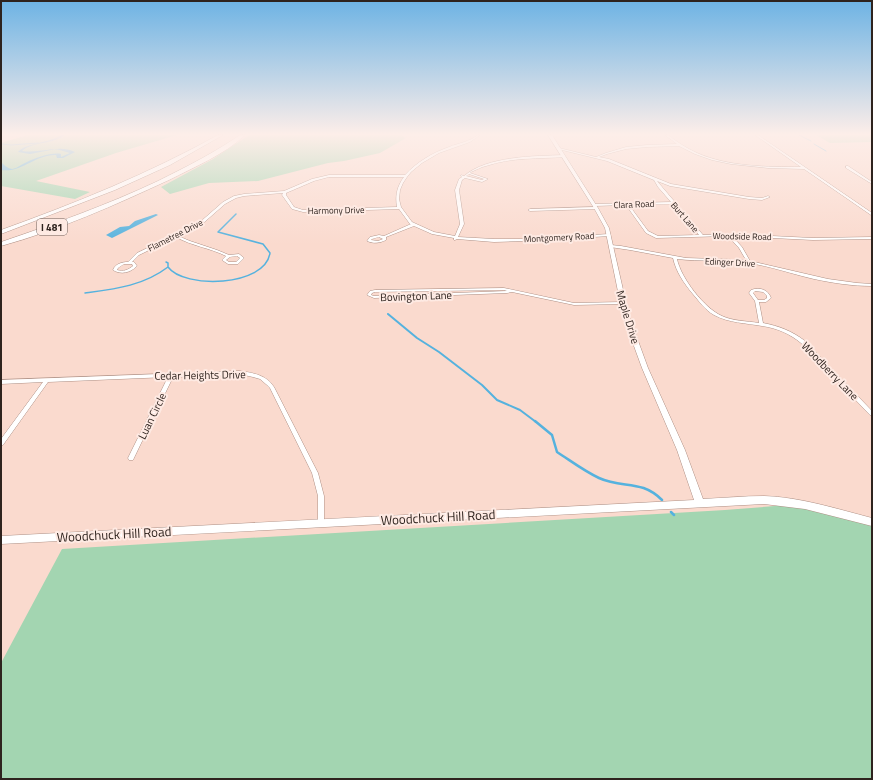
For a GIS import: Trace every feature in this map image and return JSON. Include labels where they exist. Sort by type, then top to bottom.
[{"type":"highway","name":"I 481","points":[[1,232],[57,212],[151,171]]},
{"type":"highway","name":"I 481","points":[[1,244],[64,222],[144,190],[181,171]]},
{"type":"street","points":[[384,237],[413,225],[404,217],[400,208],[398,195],[399,187],[405,176],[410,171]]},
{"type":"street","name":"Maple Drive","points":[[574,171],[603,219],[609,235],[622,303],[644,365],[681,450],[700,504]]},
{"type":"street","points":[[637,171],[655,180],[686,188],[754,199],[762,199],[768,196]]},
{"type":"street","points":[[808,171],[872,214]]},
{"type":"street","points":[[854,171],[872,183]]},
{"type":"street","points":[[455,239],[462,224],[457,190],[458,180],[462,176],[468,172],[487,179],[482,181],[462,176]]},
{"type":"street","name":"Flametree Drive","points":[[130,262],[135,264],[131,270],[123,272],[115,270],[118,265],[130,262],[138,254],[200,224],[224,203],[235,197],[285,192],[313,180],[329,176],[405,176]]},
{"type":"street","name":"Burt Lane","points":[[655,180],[701,235]]},
{"type":"street","name":"Harmony Drive","points":[[285,192],[284,196],[289,205],[297,210],[312,211],[400,208]]},
{"type":"street","name":"Clara Road","points":[[530,210],[627,204],[674,203]]},
{"type":"street","name":"Woodside Road","points":[[627,204],[650,234],[661,237],[730,235],[813,239],[872,238]]},
{"type":"street","name":"Montgomery Road","points":[[413,225],[431,233],[455,239],[484,241],[609,235]]},
{"type":"street","points":[[730,235],[741,248],[748,261]]},
{"type":"street","points":[[176,236],[188,243],[219,251],[229,256]]},
{"type":"street","name":"Edinger Drive","points":[[611,246],[634,248],[675,258],[748,261],[842,283],[872,285]]},
{"type":"street","name":"Woodberry Lane","points":[[675,258],[676,266],[679,272],[702,304],[709,310],[736,321],[761,324],[781,329],[795,336],[803,342],[872,414]]},
{"type":"street","name":"Bovington Lane","points":[[466,292],[374,298],[369,295],[371,292],[375,291],[511,291],[574,304],[622,303]]},
{"type":"street","points":[[757,301],[761,324]]},
{"type":"street","name":"Cedar Heights Drive","points":[[1,382],[240,373],[253,374],[261,377],[269,382],[315,473],[321,496],[321,523]]},
{"type":"street","name":"Luan Circle","points":[[132,458],[172,375]]},
{"type":"street","points":[[1,443],[47,380]]},
{"type":"street","name":"Woodchuck Hill Road","points":[[1,540],[764,500],[787,501],[808,505],[872,522]]},
{"type":"green space","points":[[1,171],[63,171],[36,181],[90,192],[75,199],[1,186]]},
{"type":"green space","points":[[190,171],[295,171],[258,181],[209,183],[170,194],[161,187]]},
{"type":"green space","points":[[788,505],[826,513],[872,526],[872,779],[1,779],[1,663],[62,549]]},
{"type":"water","points":[[156,214],[158,215],[112,238],[106,235],[120,227],[129,226],[135,221]]},
{"type":"waterway","points":[[168,267],[177,274],[190,279],[206,281],[223,281],[240,278],[254,273],[265,264],[270,253],[263,244],[218,232],[236,214]]},
{"type":"waterway","points":[[166,262],[168,263],[168,267]]},
{"type":"waterway","points":[[85,293],[139,283],[149,279],[168,267]]},
{"type":"waterway","points":[[388,314],[417,338],[439,352],[482,385],[497,400],[520,410],[536,422]]},
{"type":"waterway","points":[[535,421],[552,435],[557,452],[583,469],[608,481],[647,489],[662,500]]},
{"type":"waterway","points":[[671,512],[674,515]]}]
